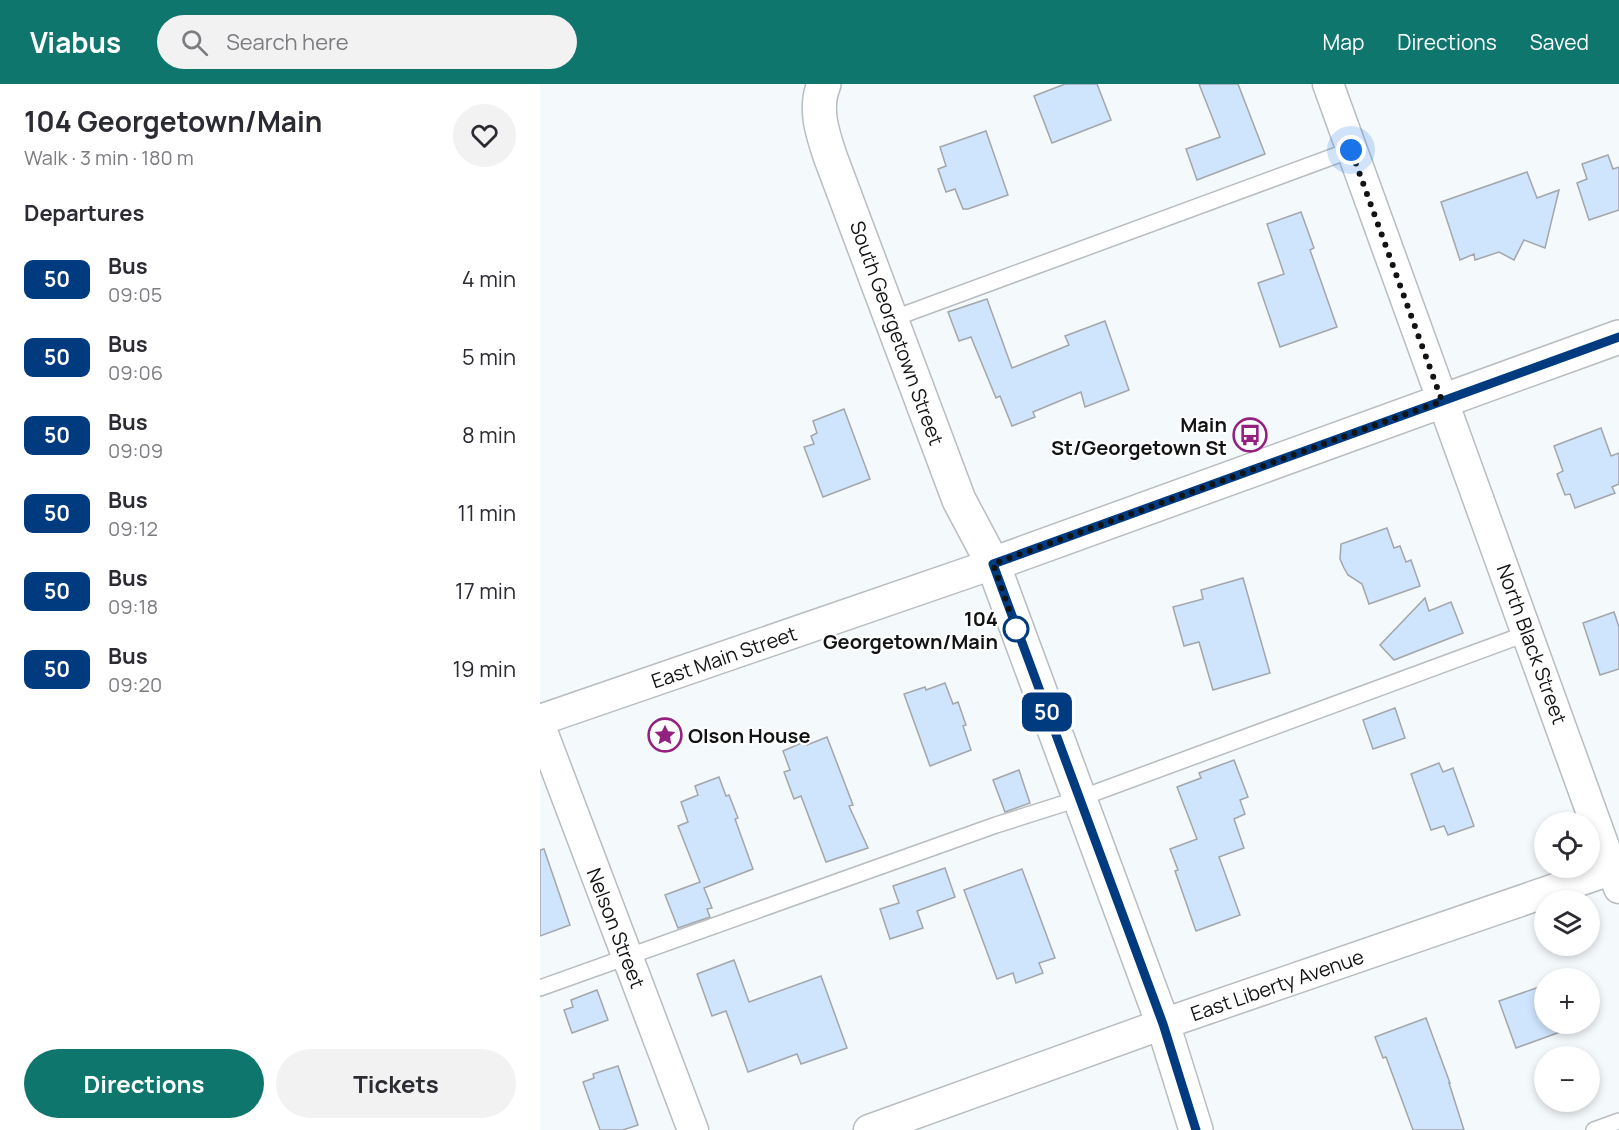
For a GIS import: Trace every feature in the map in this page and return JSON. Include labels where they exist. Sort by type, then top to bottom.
[{"type":"street","name":"North Black Street","points":[[1328,84],[1617,875]]},
{"type":"street","name":"South Georgetown Street","points":[[822,90],[821,128],[959,500],[993,564],[1163,1024],[1196,1130]]},
{"type":"street","name":"East Main Street","points":[[540,720],[993,564],[1619,337]]},
{"type":"street","name":"Nelson Street","points":[[540,726],[693,1130]]},
{"type":"street","name":"East Liberty Avenue","points":[[869,1130],[1163,1024],[1617,875]]},
{"type":"lane","points":[[892,319],[1351,150]]},
{"type":"lane","points":[[540,988],[996,825],[1078,799],[1528,633]]},
{"type":"lane","points":[[1594,1130],[1619,1121]]},
{"type":"building","points":[[1065,84],[1097,84],[1111,120],[1052,143],[1034,96]]},
{"type":"building","points":[[1199,84],[1238,84],[1265,154],[1197,180],[1186,149],[1220,137]]},
{"type":"building","points":[[986,131],[1008,195],[963,209],[955,189],[946,192],[938,169],[946,166],[940,147]]},
{"type":"building","points":[[1608,155],[1613,169],[1619,167],[1619,210],[1589,220],[1577,183],[1587,179],[1582,164]]},
{"type":"building","points":[[1527,172],[1537,198],[1559,190],[1545,248],[1524,240],[1514,260],[1499,252],[1475,260],[1474,254],[1460,260],[1441,202]]},
{"type":"building","points":[[1301,212],[1314,248],[1310,250],[1337,327],[1280,347],[1258,283],[1284,274],[1267,224]]},
{"type":"building","points":[[987,299],[1012,368],[1069,345],[1065,336],[1105,321],[1129,390],[1085,407],[1081,392],[1033,412],[1035,417],[1012,426],[1000,396],[996,398],[971,337],[959,341],[948,312]]},
{"type":"building","points":[[844,409],[870,479],[823,497],[804,447],[814,444],[811,436],[817,433],[813,421]]},
{"type":"building","points":[[1601,428],[1611,456],[1619,453],[1619,484],[1612,487],[1615,493],[1575,508],[1570,494],[1565,495],[1557,474],[1563,471],[1554,446]]},
{"type":"building","points":[[1387,528],[1394,548],[1400,546],[1406,562],[1411,560],[1420,586],[1369,604],[1362,584],[1348,575],[1344,568],[1340,559],[1341,544]]},
{"type":"building","points":[[1243,578],[1270,673],[1213,690],[1199,642],[1184,646],[1173,607],[1203,599],[1201,590]]},
{"type":"building","points":[[1425,598],[1429,611],[1451,602],[1463,633],[1394,660],[1380,645]]},
{"type":"building","points":[[1614,612],[1619,627],[1619,669],[1600,675],[1583,623]]},
{"type":"building","points":[[945,683],[953,704],[958,702],[971,750],[930,766],[904,694],[925,687],[926,690]]},
{"type":"building","points":[[1395,708],[1405,738],[1373,749],[1363,720]]},
{"type":"building","points":[[827,737],[853,805],[849,806],[868,848],[826,862],[801,796],[794,799],[784,772],[790,770],[783,751],[806,741],[807,745]]},
{"type":"building","points":[[1234,760],[1248,797],[1240,800],[1245,814],[1234,819],[1244,848],[1219,857],[1240,915],[1196,931],[1175,871],[1178,870],[1170,849],[1197,839],[1177,787],[1201,778],[1199,773]]},
{"type":"building","points":[[1439,763],[1443,772],[1453,768],[1474,826],[1448,835],[1444,826],[1431,830],[1411,774]]},
{"type":"building","points":[[1019,770],[1030,803],[1005,812],[993,780]]},
{"type":"building","points":[[719,777],[738,818],[735,819],[753,869],[704,888],[712,908],[707,909],[710,917],[678,928],[665,895],[700,882],[678,826],[688,822],[681,802],[698,795],[695,786]]},
{"type":"building","points":[[544,849],[570,925],[540,936],[540,850]]},
{"type":"building","points":[[945,868],[955,897],[917,911],[923,928],[890,939],[880,909],[899,903],[893,886]]},
{"type":"building","points":[[1022,869],[1055,958],[1039,963],[1043,973],[1016,983],[1013,973],[997,979],[964,890]]},
{"type":"building","points":[[734,960],[749,1002],[821,976],[847,1048],[801,1064],[797,1054],[748,1072],[726,1011],[712,1016],[697,974]]},
{"type":"building","points":[[1534,989],[1534,1034],[1555,1034],[1516,1048],[1499,1001]]},
{"type":"building","points":[[597,990],[608,1020],[572,1033],[564,1010],[573,1007],[571,1000]]},
{"type":"building","points":[[1426,1018],[1450,1083],[1464,1130],[1413,1130],[1386,1057],[1383,1058],[1375,1037]]},
{"type":"building","points":[[618,1066],[638,1125],[623,1130],[600,1130],[583,1082],[594,1078],[593,1074]]},
{"type":"bus line","name":"50","points":[[1196,1130],[1163,1024],[993,564],[1619,337]]},
{"type":"place","name":"Main St/Georgetown St","points":[[1250,435]]},
{"type":"place","name":"104 Georgetown/Main","points":[[1016,629]]},
{"type":"place","name":"Olson House","points":[[665,735]]},
{"type":"route","points":[[1016,629],[993,564],[1442,401],[1351,150]]}]
